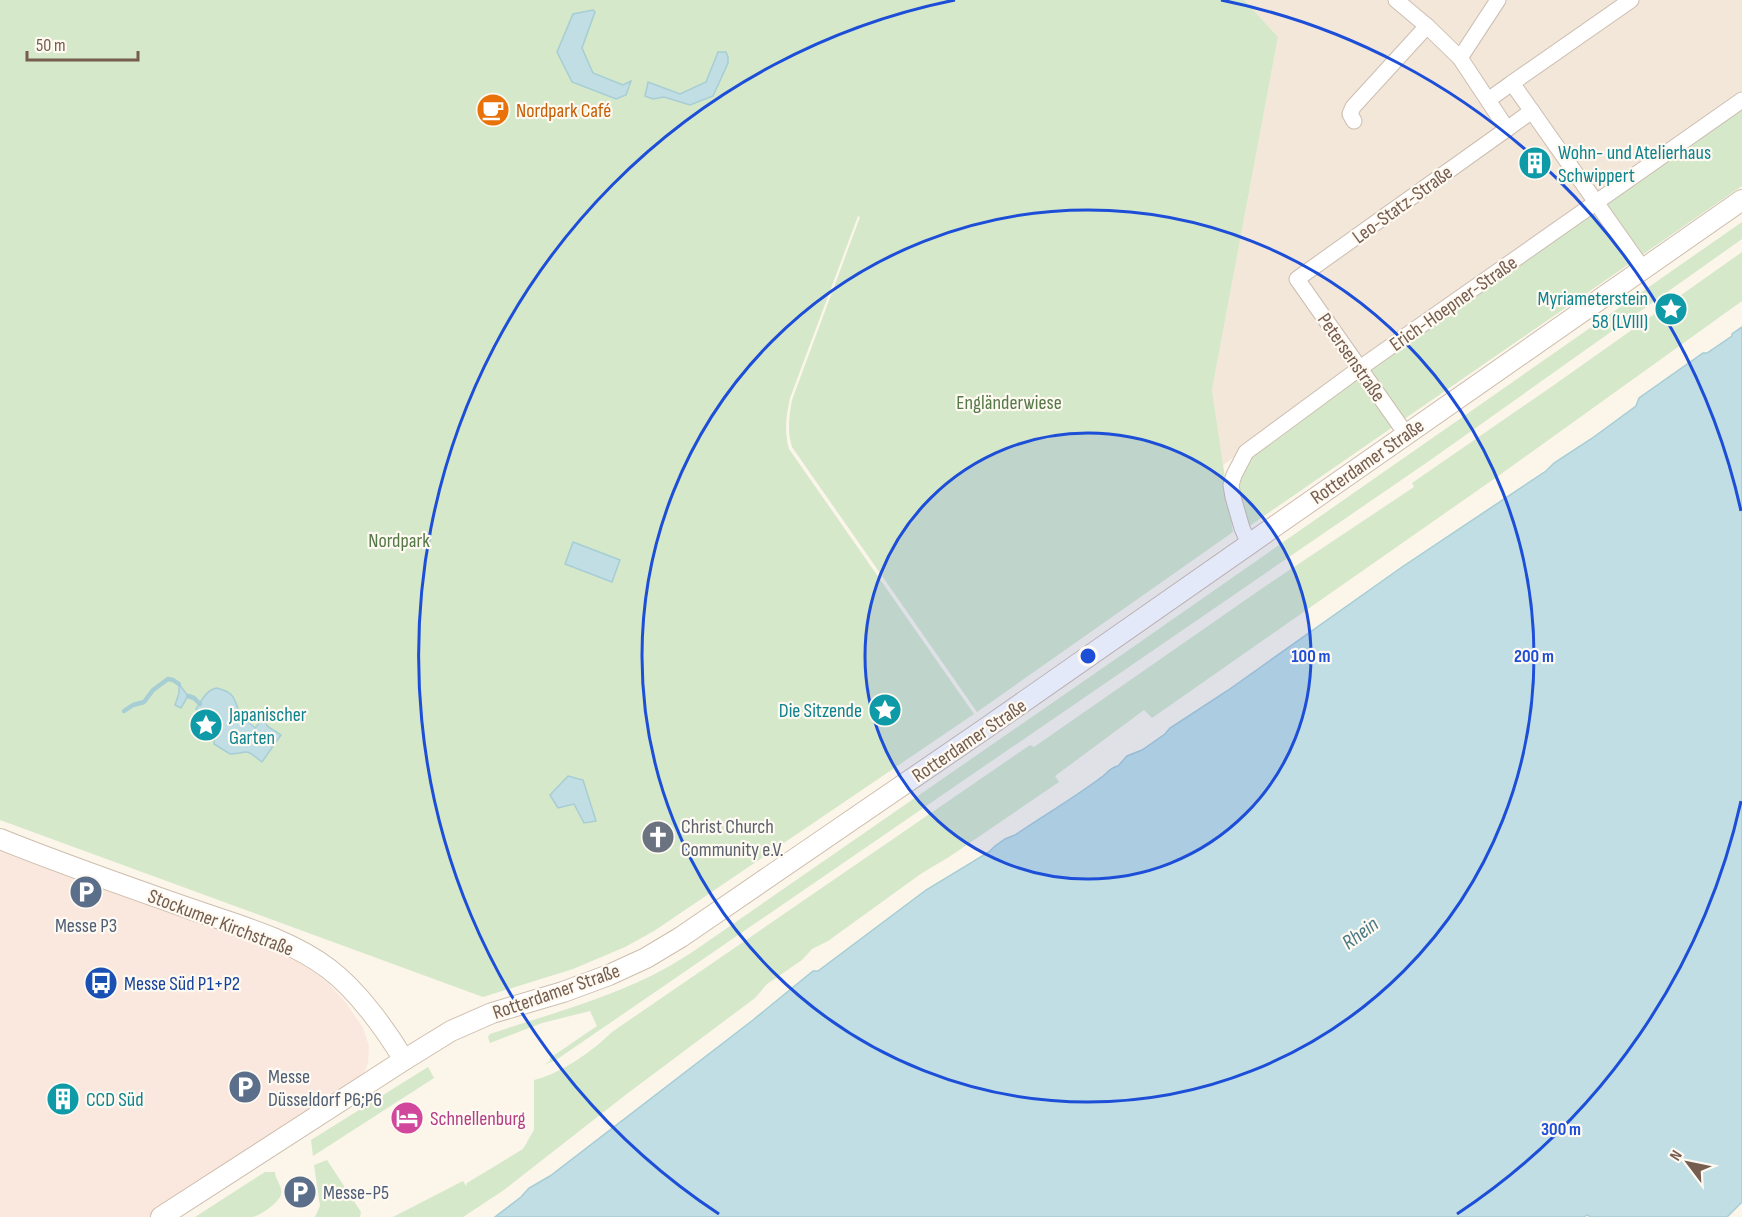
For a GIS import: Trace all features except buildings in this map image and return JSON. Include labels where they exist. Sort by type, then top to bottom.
[{"type":"street","points":[[1396,0],[1460,58],[1508,129]]},
{"type":"street","points":[[1460,58],[1498,0]]},
{"type":"street","points":[[1488,100],[1631,0]]},
{"type":"street","points":[[1354,121],[1350,114],[1353,107],[1427,26]]},
{"type":"street","points":[[1512,83],[1643,268]]},
{"type":"street","name":"Erich-Hoepner-Straße","points":[[1249,544],[1233,497],[1232,485],[1241,459],[1253,446],[1360,368],[1742,100]]},
{"type":"street","name":"Leo-Statz-Straße","points":[[1297,279],[1532,111]]},
{"type":"street","name":"Rotterdamer Straße","points":[[161,1217],[452,1031],[481,1017],[563,992],[609,975],[681,938],[996,722],[1742,200]]},
{"type":"street","name":"Petersenstraße","points":[[1297,279],[1406,434]]},
{"type":"street","name":"Stockumer Kirchstraße","points":[[0,839],[144,893],[263,934],[310,956],[330,970],[357,995],[404,1060]]},
{"type":"shaded area","points":[[1244,0],[1742,0],[1742,100],[1223,465],[1212,390],[1278,37]]},
{"type":"shaded area","points":[[0,848],[244,937],[281,952],[310,969],[329,984],[347,1004],[363,1028],[369,1046],[368,1063],[359,1085],[152,1217],[0,1217]]},
{"type":"green space","name":"Nordpark","points":[[0,0],[1244,0],[1278,37],[1212,390],[1233,532],[977,712],[790,441],[789,424],[792,400],[860,217],[858,216],[790,398],[786,424],[787,442],[789,449],[974,714],[654,931],[625,947],[573,969],[483,997],[0,820]]},
{"type":"green space","points":[[1742,105],[1742,186],[1248,527],[1236,480],[1250,454]]},
{"type":"green space","points":[[1742,222],[1742,239],[1429,461],[556,1060],[544,1065],[550,1061],[550,1058],[597,1026],[590,1011],[542,1023],[490,1043],[488,1037],[490,1034],[612,993],[651,976],[691,953]]},
{"type":"green space","points":[[1742,252],[1742,301],[1501,474],[1152,718],[1144,710],[1055,776],[1059,782],[922,873],[828,941],[812,949],[802,960],[767,984],[755,998],[504,1190],[463,1217],[393,1217],[463,1181],[466,1186],[467,1183],[523,1149],[534,1130],[534,1080],[554,1073],[576,1061],[612,1032],[1030,745],[1034,747],[1267,585],[1414,487],[1412,483]]},
{"type":"green space","points":[[428,1067],[434,1078],[313,1156],[311,1140]]},
{"type":"green space","points":[[327,1160],[361,1212],[360,1217],[315,1217],[320,1206],[314,1165]]},
{"type":"green space","points":[[265,1172],[275,1172],[281,1191],[277,1201],[264,1211],[252,1217],[195,1217]]},
{"type":"water","points":[[593,10],[595,12],[582,48],[593,73],[623,85],[631,81],[626,95],[616,99],[572,82],[557,52],[573,14]]},
{"type":"water","points":[[718,52],[726,52],[728,63],[713,96],[690,105],[664,97],[653,99],[645,96],[648,82],[680,94],[706,82]]},
{"type":"water","name":"Rhein","points":[[1742,327],[1742,1202],[1727,1217],[1591,1217],[1587,1215],[1584,1217],[495,1217],[529,1188],[550,1176],[813,971],[818,971],[926,890],[1078,794],[1110,769],[1118,766],[1127,756],[1142,750],[1170,728],[1227,691],[1402,567],[1546,471],[1554,463],[1636,406],[1639,398]]},
{"type":"water","points":[[573,542],[620,560],[612,582],[565,564]]},
{"type":"water","points":[[179,684],[188,696],[181,708],[175,705]]},
{"type":"water","points":[[217,688],[231,694],[241,715],[255,728],[262,720],[281,735],[262,762],[249,753],[230,754],[214,744],[218,726],[217,719],[199,715],[196,709],[207,693]]},
{"type":"water","points":[[568,776],[583,780],[596,821],[584,823],[574,804],[558,808],[550,795]]},
{"type":"waterway","points":[[124,711],[144,702],[153,690],[168,679],[179,684]]},
{"type":"waterway","points":[[188,696],[200,704]]},
{"type":"place","name":"Nordpark Café","points":[[493,110]]},
{"type":"place","name":"Wohn- und Atelierhaus Schwippert","points":[[1535,163]]},
{"type":"place","name":"Myriameterstein 58 (LVIII)","points":[[1671,309]]},
{"type":"place","name":"Die Sitzende","points":[[885,710]]},
{"type":"place","name":"Japanischer Garten","points":[[206,725]]},
{"type":"place","name":"Christ Church Community e.V.","points":[[658,837]]},
{"type":"place","name":"Messe P3","points":[[86,892]]},
{"type":"place","name":"Messe Süd P1+P2","points":[[101,983]]},
{"type":"place","name":"Messe Düsseldorf P6;P6","points":[[245,1087]]},
{"type":"place","name":"CCD Süd","points":[[63,1099]]},
{"type":"place","name":"Schnellenburg","points":[[407,1118]]},
{"type":"place","name":"Messe-P5","points":[[300,1192]]},
{"type":"park label","name":"Engländerwiese","points":[[1009,402]]}]
